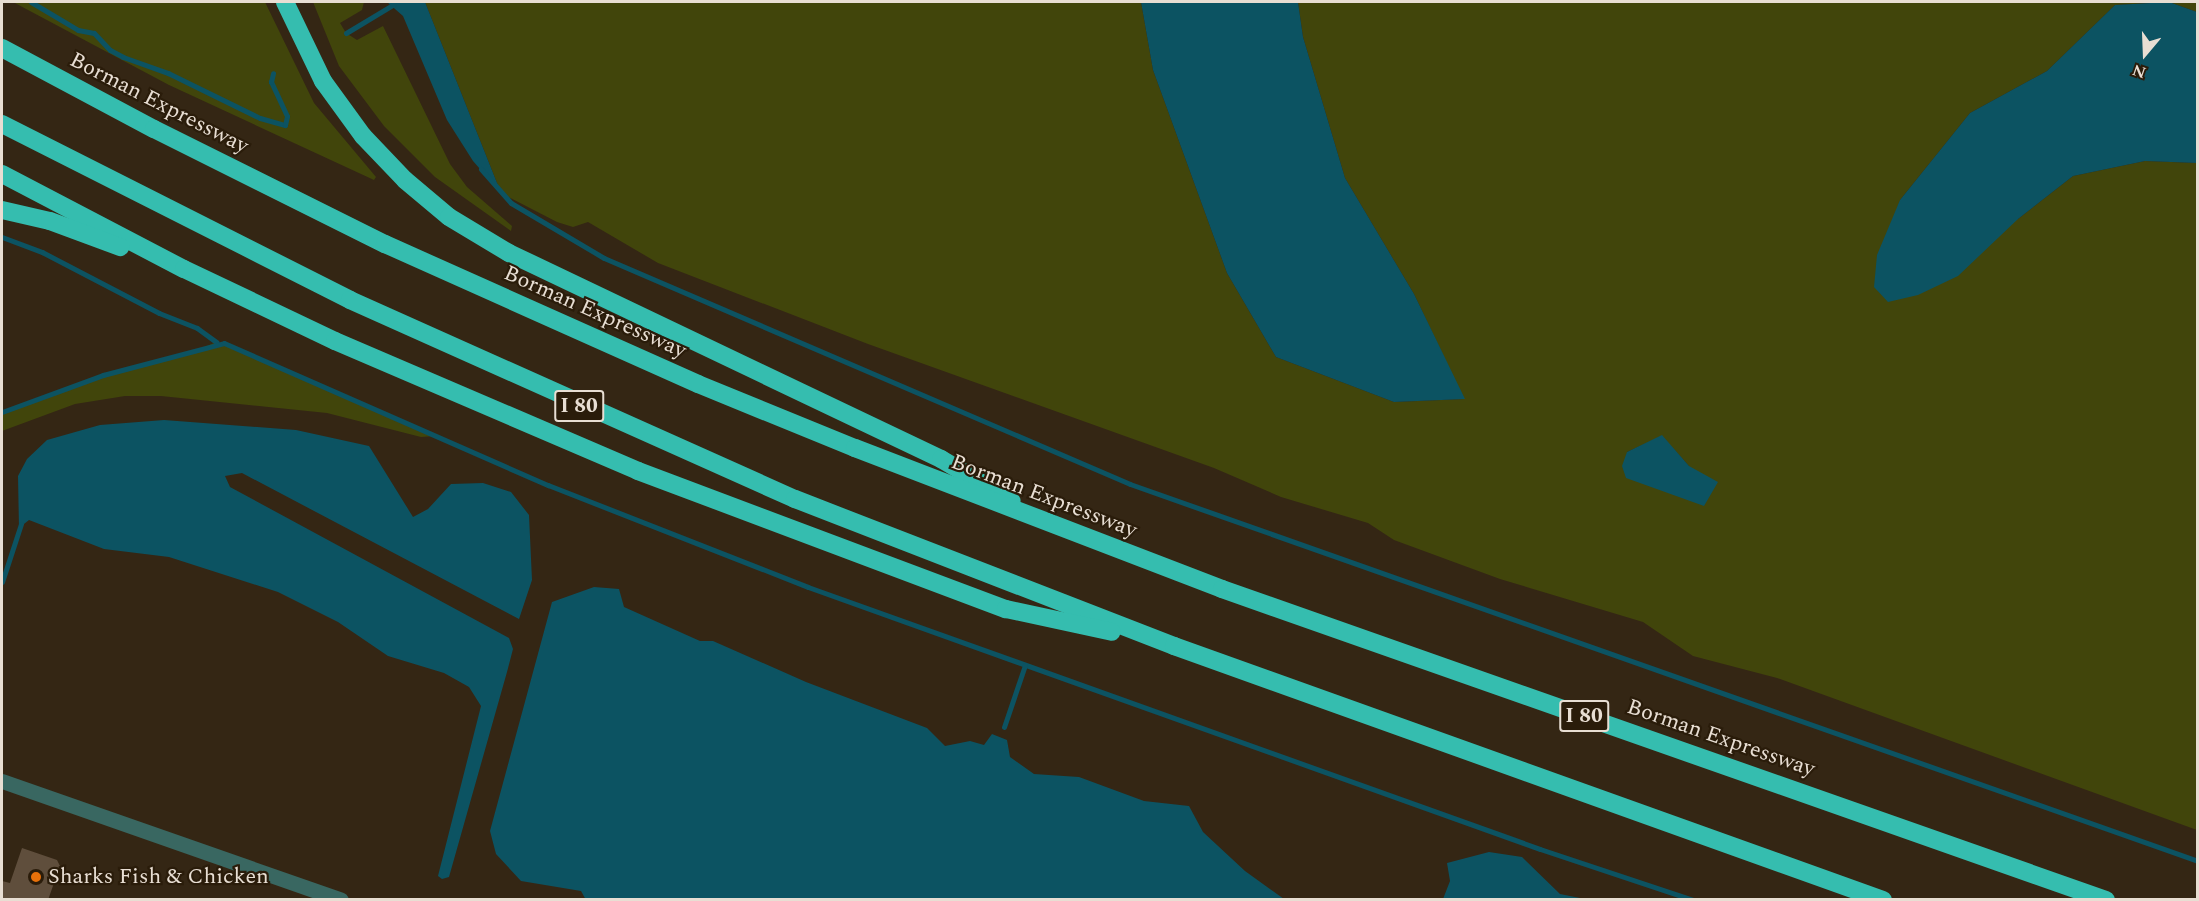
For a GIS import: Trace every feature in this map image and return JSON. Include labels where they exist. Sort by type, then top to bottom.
[{"type":"highway","points":[[285,2],[323,81],[363,136],[405,180],[449,217],[509,253],[941,459],[1063,531]]},
{"type":"highway","name":"Borman Expressway","points":[[2,48],[165,135],[527,309],[698,384],[1063,531],[2106,900]]},
{"type":"highway","name":"I 80","points":[[2,124],[350,300],[614,421],[795,499],[1174,646],[1883,900]]},
{"type":"highway","points":[[2,174],[184,269],[335,341],[531,426],[789,529],[1006,609],[1174,646]]},
{"type":"highway","points":[[2,210],[50,221],[184,269]]},
{"type":"street","points":[[2,781],[341,900]]},
{"type":"green space","points":[[13,2],[265,2],[314,103],[376,177],[374,180],[169,85]]},
{"type":"green space","points":[[313,2],[364,2],[362,10],[340,23],[346,33],[357,40],[383,26],[450,164],[467,187],[512,226],[511,231],[435,177],[384,126],[339,66]]},
{"type":"green space","points":[[425,2],[1141,2],[1153,70],[1227,273],[1276,357],[1394,402],[1464,399],[1414,294],[1345,178],[1303,37],[1298,2],[2169,2],[2115,5],[2047,71],[1970,113],[1900,200],[2018,219],[2073,176],[2145,161],[2197,163],[2197,830],[1777,678],[1693,656],[1643,622],[1500,579],[1394,540],[1368,523],[1281,497],[1214,468],[868,344],[658,263],[588,222],[573,227],[557,222],[501,193]],"holes":[[[1662,436],[1689,466],[1627,452]]]},
{"type":"green space","points":[[2169,2],[2197,2],[2197,12]]},
{"type":"green space","points":[[216,342],[435,436],[421,437],[327,413],[161,396],[125,396],[75,404],[2,431],[2,412],[75,384],[184,356]]},
{"type":"water","points":[[387,2],[425,2],[501,193],[473,161],[447,120],[403,16]]},
{"type":"water","points":[[1141,2],[1298,2],[1303,37],[1345,178],[1414,294],[1465,399],[1394,402],[1276,357],[1227,273],[1153,70]]},
{"type":"water","points":[[2169,2],[2197,12],[2197,163],[2145,161],[2073,176],[2018,219],[1958,276],[1918,295],[1888,302],[1874,287],[1877,255],[1900,200],[1970,113],[2047,71],[2115,5]]},
{"type":"water","points":[[164,420],[296,430],[369,446],[413,517],[428,509],[451,484],[483,483],[511,492],[529,515],[532,580],[519,619],[242,473],[225,476],[230,487],[509,638],[513,649],[449,877],[442,879],[438,876],[481,706],[469,687],[444,673],[388,656],[338,622],[278,592],[169,557],[104,549],[29,520],[19,528],[18,476],[27,459],[47,440],[100,425]]},
{"type":"water","points":[[1662,435],[1689,466],[1718,482],[1704,506],[1626,478],[1622,466],[1627,452]]},
{"type":"water","points":[[594,587],[619,589],[624,607],[700,641],[713,641],[806,682],[927,728],[945,746],[970,741],[984,745],[992,734],[1007,740],[1010,757],[1034,774],[1079,777],[1144,801],[1189,806],[1203,832],[1245,871],[1284,899],[586,900],[581,891],[521,881],[496,854],[490,831],[552,602]]},
{"type":"water","points":[[1489,852],[1522,857],[1560,894],[1585,899],[1443,899],[1450,881],[1447,863]]},
{"type":"building","points":[[22,848],[57,860],[60,866],[48,900],[2,900],[2,881],[10,883]]},
{"type":"waterway","points":[[31,2],[78,30],[94,33],[110,50],[123,57],[168,73],[260,118],[285,125],[287,116],[271,82],[273,73]]},
{"type":"waterway","points":[[346,33],[394,4]]},
{"type":"waterway","points":[[481,169],[511,203],[604,258],[1130,484],[2198,861]]},
{"type":"waterway","points":[[2,237],[42,252],[159,313],[197,328],[216,342]]},
{"type":"waterway","points":[[2,412],[103,375],[224,343],[548,485],[808,587],[1540,849],[1693,900]]},
{"type":"waterway","points":[[2,582],[21,524]]},
{"type":"waterway","points":[[1004,727],[1025,665]]},
{"type":"place","name":"Sharks Fish & Chicken","points":[[36,877]]}]
